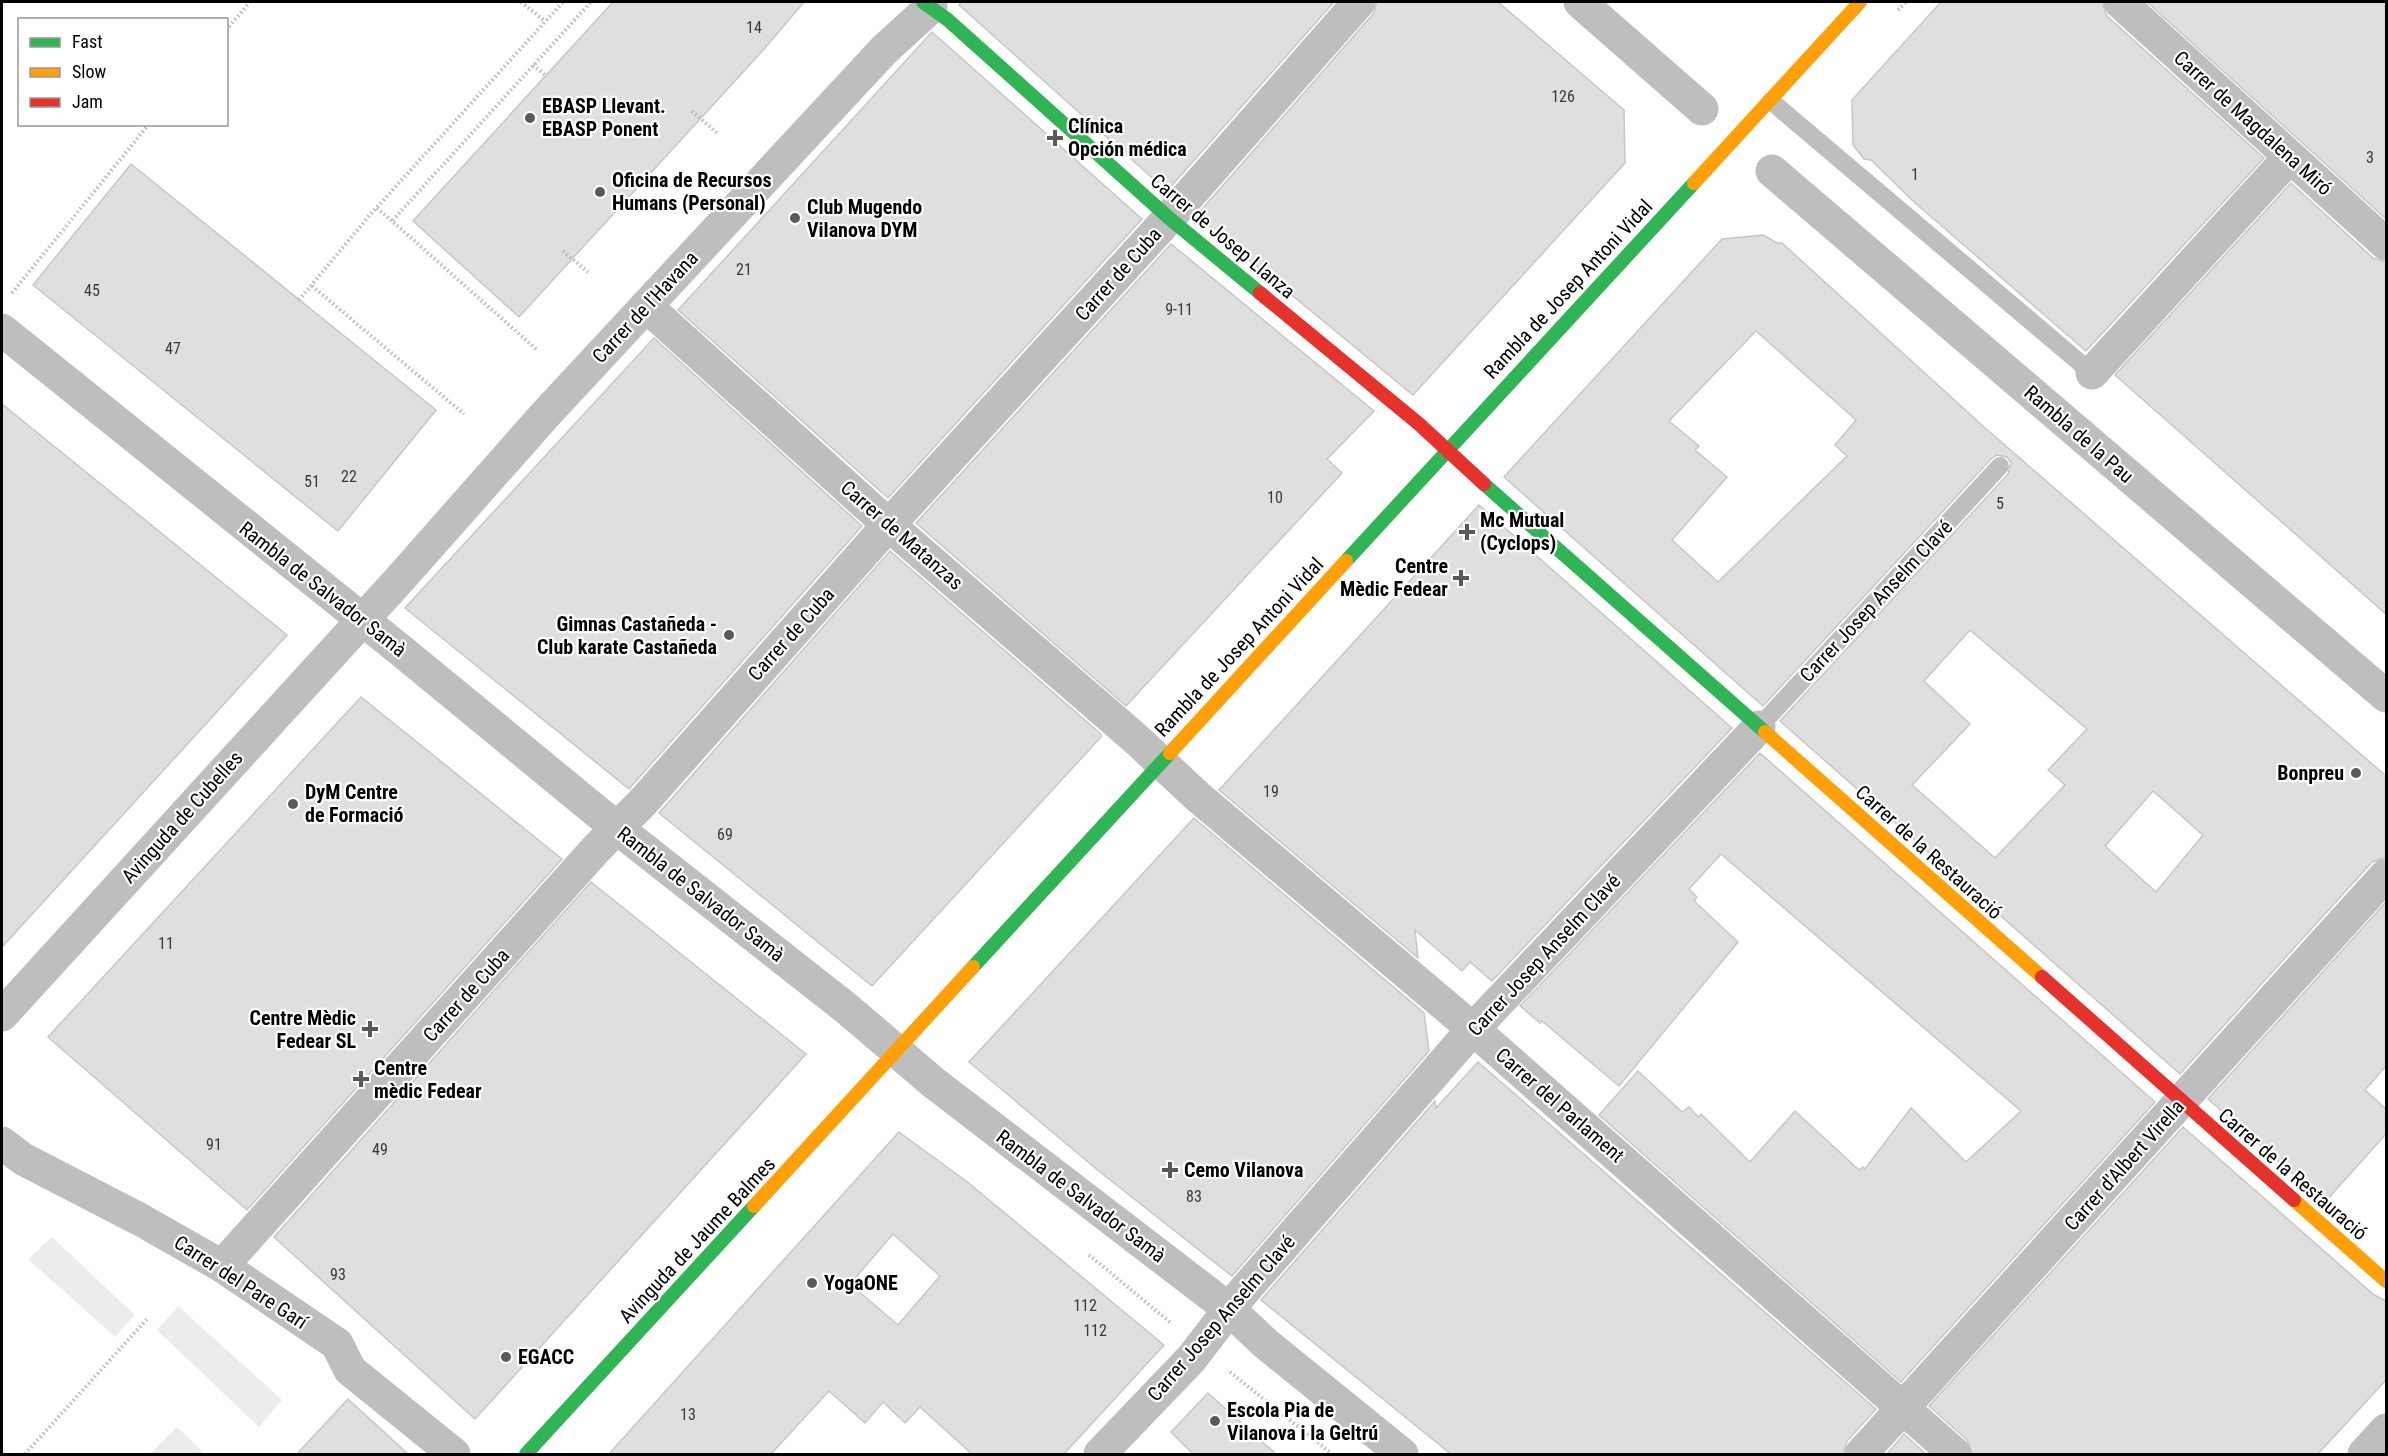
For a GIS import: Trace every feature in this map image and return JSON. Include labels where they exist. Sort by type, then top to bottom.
[{"type":"street","name":"Carrer de Cuba","points":[[222,1266],[597,848],[618,829],[1169,218],[1359,2]]},
{"type":"street","points":[[1580,2],[1702,109]]},
{"type":"street","name":"Rambla de Josep Antoni Vidal","points":[[895,1051],[1159,762],[1412,492],[1447,450],[1860,2]]},
{"type":"street","name":"Carrer de Magdalena Miró","points":[[2120,2],[2386,244]]},
{"type":"street","name":"Carrer de Josep Llanza","points":[[930,3],[1169,218],[1447,450]]},
{"type":"street","name":"Carrer de l'Havana","points":[[362,620],[645,306],[930,3]]},
{"type":"street","points":[[2092,373],[2289,158]]},
{"type":"street","name":"Rambla de la Pau","points":[[1772,171],[2386,696]]},
{"type":"street","name":"Carrer de Matanzas","points":[[645,306],[890,526],[1136,739],[1159,762]]},
{"type":"street","name":"Rambla de Salvador Samà","points":[[2,330],[618,829],[818,986],[895,1051],[1229,1309],[1265,1343],[1402,1455]]},
{"type":"street","name":"Carrer de la Restauració","points":[[1447,450],[2181,1102],[2386,1281]]},
{"type":"street","name":"Avinguda de Cubelles","points":[[2,1015],[362,620]]},
{"type":"street","name":"Carrer Josep Anselm Clavé","points":[[1100,1455],[1200,1348],[1229,1309],[1473,1029],[1759,727]]},
{"type":"street","name":"Carrer del Parlament","points":[[1159,762],[1473,1029],[1955,1455]]},
{"type":"street","name":"Carrer d'Albert Virella","points":[[1861,1455],[2386,874]]},
{"type":"street","name":"Avinguda de Jaume Balmes","points":[[526,1455],[874,1079],[895,1051]]},
{"type":"street","name":"Carrer del Pare Garí","points":[[2,1143],[23,1159],[141,1220],[222,1266],[337,1344],[350,1370],[454,1455]]},
{"type":"street","points":[[2364,1455],[2386,1430]]},
{"type":"lane","points":[[1771,101],[2092,373]]},
{"type":"lane","name":"Carrer Josep Anselm Clavé","points":[[1759,727],[2000,466]]},
{"type":"path","points":[[228,28],[250,2]]},
{"type":"path","points":[[521,2],[545,21]]},
{"type":"path","points":[[299,300],[377,208],[563,2]]},
{"type":"path","points":[[392,221],[591,2]]},
{"type":"path","points":[[533,65],[546,76]]},
{"type":"path","points":[[692,111],[717,132]]},
{"type":"path","points":[[11,294],[147,126]]},
{"type":"path","points":[[377,208],[536,349]]},
{"type":"path","points":[[563,251],[588,272]]},
{"type":"path","points":[[312,286],[464,414]]},
{"type":"path","points":[[25,1455],[147,1319]]},
{"type":"path","points":[[1200,1348],[1332,1455]]},
{"type":"shaded area","points":[[52,1237],[135,1315],[115,1337],[28,1259]]},
{"type":"shaded area","points":[[178,1306],[282,1400],[259,1427],[157,1330]]},
{"type":"shaded area","points":[[177,1427],[205,1454],[150,1454]]},
{"type":"building","points":[[613,2],[804,2],[765,48],[519,317],[413,221]]},
{"type":"building","points":[[962,2],[1334,2],[1167,191],[959,5]]},
{"type":"building","points":[[1377,2],[1498,2],[1624,110],[1625,163],[1413,395],[1196,216],[1373,14]]},
{"type":"building","points":[[1941,2],[2102,2],[2107,16],[2264,158],[2086,351],[1913,201],[1871,160],[1864,159],[1853,145],[1852,100]]},
{"type":"building","points":[[2147,2],[2386,2],[2386,219]]},
{"type":"building","points":[[932,32],[1142,219],[888,498],[678,310]]},
{"type":"building","points":[[131,164],[436,410],[338,531],[33,285]]},
{"type":"building","points":[[2291,183],[2373,258],[2386,262],[2386,614],[2115,375]]},
{"type":"building","points":[[1763,235],[1777,243],[1782,243],[1984,427],[2386,776],[2386,857],[2372,862],[2180,1074],[1780,721],[2008,474],[2011,463],[2007,457],[1997,455],[1992,458],[1763,706],[1504,477],[1722,239]],"holes":[[[1756,331],[1856,420],[1835,445],[1847,456],[1718,582],[1672,540],[1727,477],[1695,450],[1699,446],[1669,421]],[[1970,630],[2087,729],[2048,770],[2065,785],[1995,858],[1912,785],[1970,724],[1924,681]],[[2153,791],[2203,835],[2156,892],[2105,846]]]},
{"type":"building","points":[[1171,244],[1374,411],[1327,459],[1342,473],[1126,706],[916,523]]},
{"type":"building","points":[[654,338],[862,526],[629,789],[405,608]]},
{"type":"building","points":[[2,404],[287,635],[2,947]]},
{"type":"building","points":[[1479,505],[1732,728],[1492,981],[1470,962],[1462,971],[1415,930],[1418,958],[1219,790]]},
{"type":"building","points":[[890,551],[1101,734],[1101,737],[872,986],[659,813]]},
{"type":"building","points":[[361,697],[562,859],[247,1210],[48,1037]]},
{"type":"building","points":[[1760,753],[2155,1102],[1901,1382],[1599,1115],[1638,1071],[1682,1112],[1689,1107],[1698,1117],[1701,1114],[1750,1162],[1795,1111],[1859,1170],[1863,1167],[1865,1169],[1911,1108],[1966,1162],[2021,1111],[1721,854],[1689,889],[1697,897],[1694,901],[1738,942],[1619,1086],[1542,1021],[1540,1023],[1520,1006]]},
{"type":"building","points":[[1194,818],[1424,1013],[1429,1051],[1232,1276],[1100,1172],[969,1062]]},
{"type":"building","points":[[591,882],[806,1054],[475,1419],[274,1237]]},
{"type":"building","points":[[2386,902],[2386,1066],[2365,1090],[2386,1109],[2386,1134],[2325,1202],[2208,1099]]},
{"type":"building","points":[[1478,1062],[1876,1409],[1847,1441],[1843,1455],[1452,1455],[1261,1300],[1435,1101],[1436,1108]]},
{"type":"building","points":[[2183,1127],[2374,1295],[2386,1301],[2386,1380],[2317,1455],[1973,1455],[1967,1440],[1929,1406]]},
{"type":"building","points":[[899,1132],[966,1181],[1164,1345],[1063,1455],[973,1455],[920,1407],[905,1423],[883,1402],[865,1423],[829,1391],[770,1455],[608,1455]],"holes":[[[893,1234],[940,1276],[898,1325],[850,1284]]]},
{"type":"building","name":"Escola Pia de Vilanova i la Geltrú","points":[[1208,1393],[1277,1455],[1194,1455],[1171,1432]]},
{"type":"building","points":[[348,1399],[409,1455],[296,1455]]},
{"type":"building","points":[[1904,1434],[1927,1455],[1886,1455]]},
{"type":"traffic: fast","points":[[923,2],[948,20],[1169,218],[1260,293]]},
{"type":"traffic: fast","points":[[1346,561],[1694,183]]},
{"type":"traffic: fast","points":[[1484,484],[1765,732]]},
{"type":"traffic: fast","points":[[973,967],[1170,753]]},
{"type":"traffic: fast","points":[[526,1454],[754,1206]]},
{"type":"traffic: slow","points":[[1694,183],[1860,2]]},
{"type":"traffic: slow","points":[[1170,753],[1346,561]]},
{"type":"traffic: slow","points":[[1765,732],[2042,977]]},
{"type":"traffic: slow","points":[[754,1206],[973,967]]},
{"type":"traffic: slow","points":[[2294,1200],[2386,1281]]},
{"type":"traffic: jam","points":[[1260,293],[1419,424],[1484,484]]},
{"type":"traffic: jam","points":[[2042,977],[2294,1200]]},
{"type":"place","name":"EBASP Llevant. EBASP Ponent","points":[[530,118]]},
{"type":"place","name":"Clínica Opción médica","points":[[1055,138]]},
{"type":"place","name":"Oficina de Recursos Humans (Personal)","points":[[600,192]]},
{"type":"place","name":"Club Mugendo Vilanova DYM","points":[[795,218]]},
{"type":"place","name":"Mc Mutual (Cyclops)","points":[[1467,532]]},
{"type":"place","name":"Centre Mèdic Fedear","points":[[1461,578]]},
{"type":"place","name":"Gimnas Castañeda - Club karate Castañeda","points":[[729,635]]},
{"type":"place","name":"Bonpreu","points":[[2356,773]]},
{"type":"place","name":"DyM Centre de Formació","points":[[293,804]]},
{"type":"place","name":"Centre Mèdic Fedear SL","points":[[370,1029]]},
{"type":"place","name":"Centre mèdic Fedear","points":[[361,1079]]},
{"type":"place","name":"Cemo Vilanova","points":[[1170,1170]]},
{"type":"place","name":"YogaONE","points":[[812,1283]]},
{"type":"place","name":"EGACC","points":[[506,1357]]},
{"type":"place","name":"Escola Pia de Vilanova i la Geltrú","points":[[1215,1421]]}]
